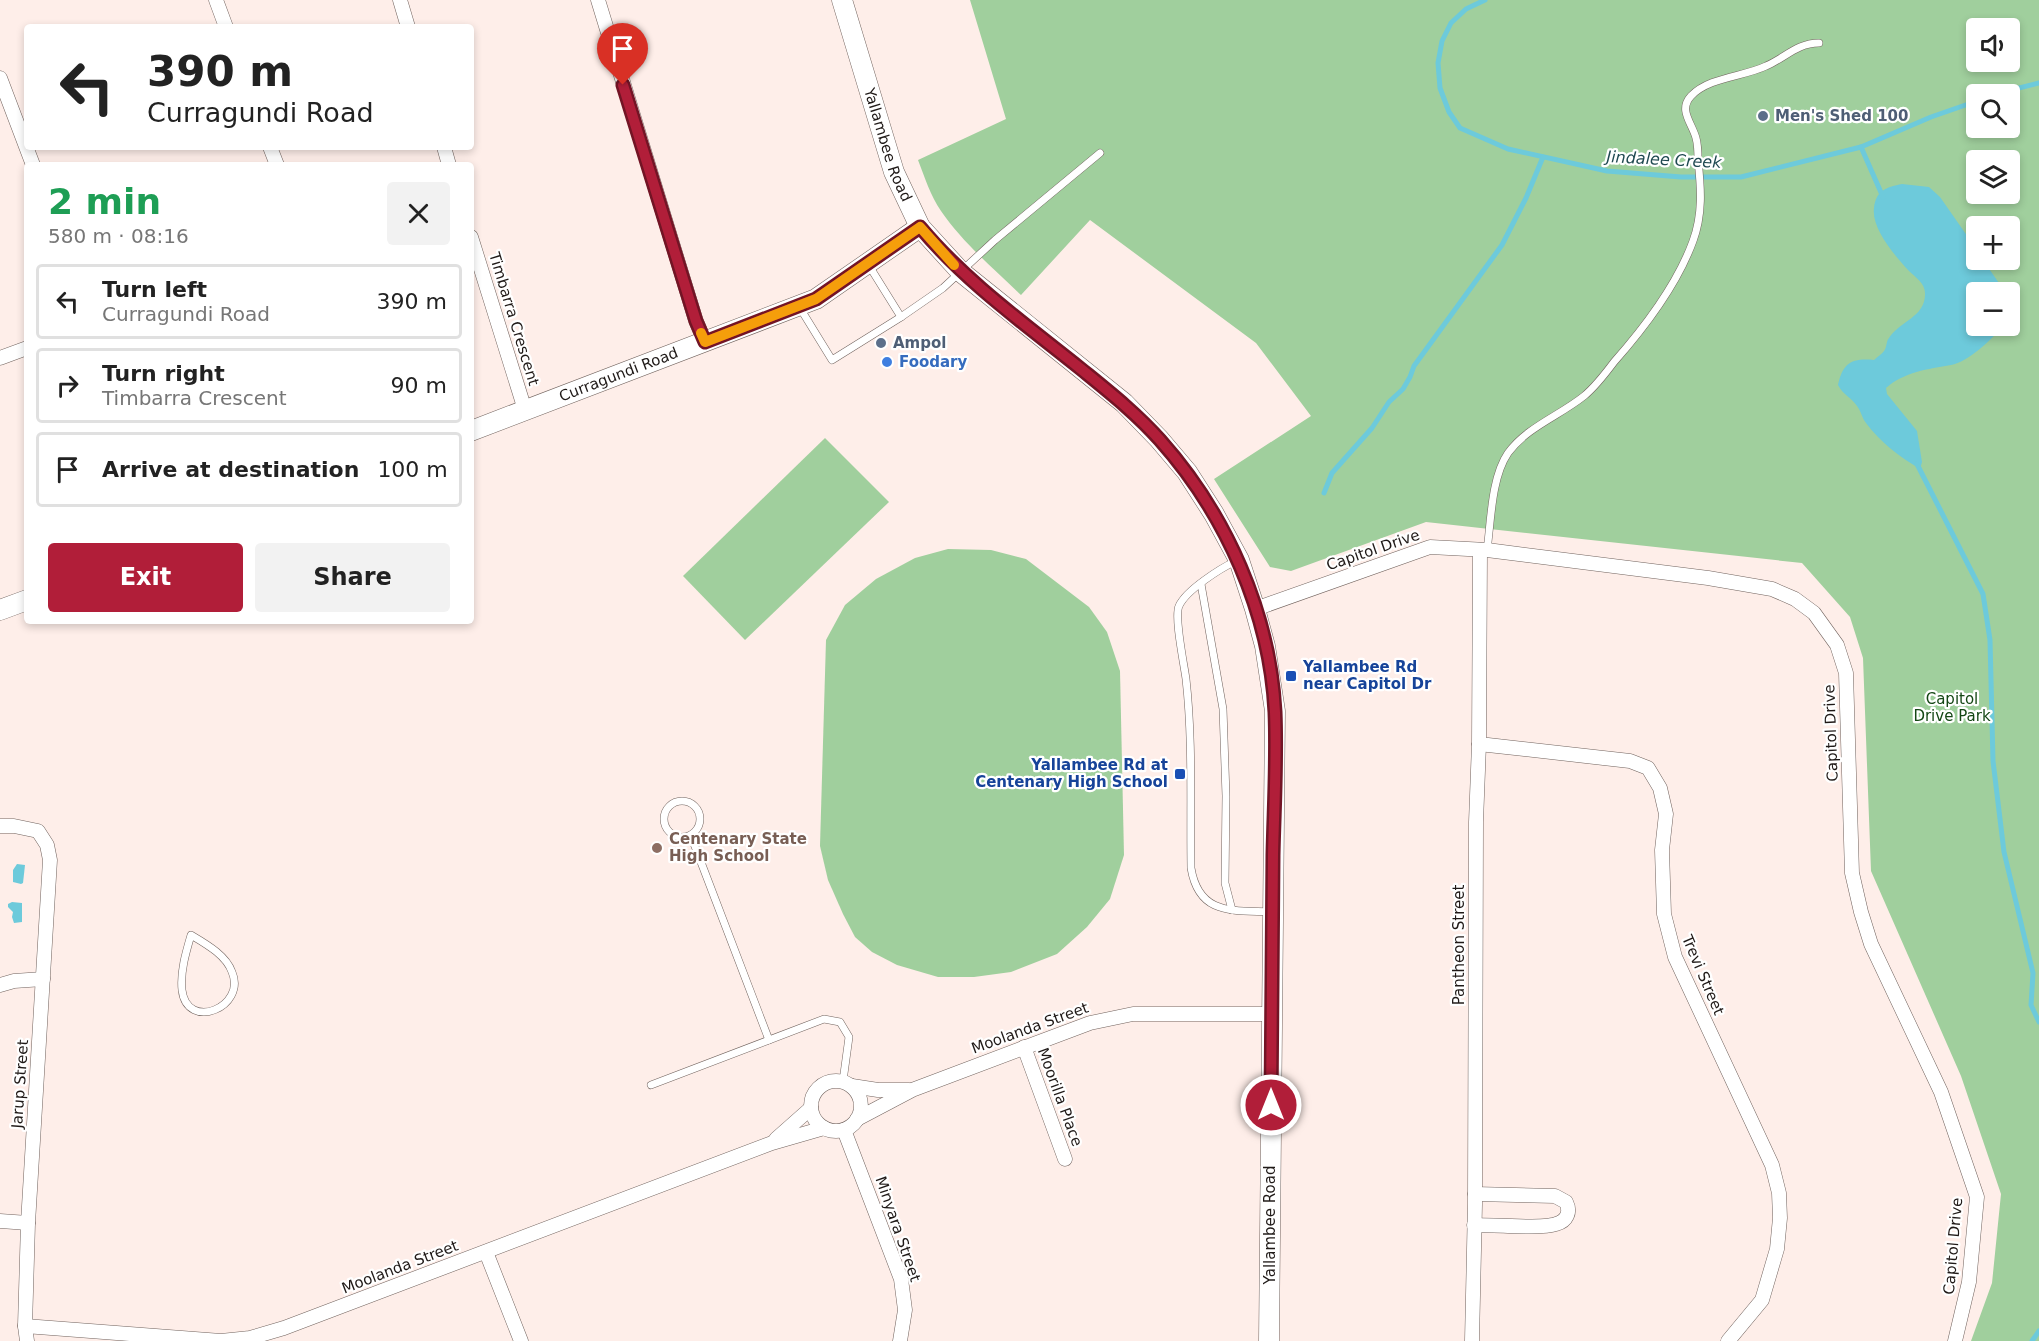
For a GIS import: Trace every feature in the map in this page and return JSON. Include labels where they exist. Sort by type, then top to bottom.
[{"type":"main road","name":"Yallambee Road","points":[[842,0],[894,172],[920,227],[961,272],[1124,403],[1159,439],[1187,472],[1214,514],[1239,560],[1256,609],[1265,646],[1275,711],[1269,1341]]},
{"type":"main road","name":"Curragundi Road","points":[[474,429],[816,299],[920,227]]},
{"type":"main road","points":[[0,610],[24,601]]},
{"type":"street","points":[[216,0],[225,24]]},
{"type":"street","points":[[400,0],[407,24]]},
{"type":"street","points":[[598,0],[696,321],[705,342]]},
{"type":"street","points":[[0,78],[6,111],[24,147]]},
{"type":"street","name":"Timbarra Crescent","points":[[474,247],[525,410]]},
{"type":"street","points":[[0,358],[24,349]]},
{"type":"street","name":"Capitol Drive","points":[[1256,609],[1430,547],[1484,550],[1708,578],[1772,589],[1795,599],[1814,613],[1837,645],[1846,673],[1852,873],[1861,912],[1871,944],[1941,1092],[1977,1197],[1969,1282],[1955,1341]]},
{"type":"street","name":"Pantheon Street","points":[[1472,1341],[1475,1194],[1476,822],[1484,550]]},
{"type":"street","name":"Trevi Street","points":[[1479,744],[1630,761],[1648,768],[1660,788],[1666,814],[1662,850],[1664,914],[1675,957],[1772,1165],[1779,1193],[1780,1218],[1777,1249],[1762,1300],[1728,1341]]},
{"type":"street","name":"Jarup Street","points":[[0,826],[14,826],[38,831],[48,846],[50,860],[28,1223],[25,1326],[27,1341]]},
{"type":"street","points":[[0,985],[14,981],[43,980]]},
{"type":"street","name":"Moolanda Street","points":[[857,1119],[912,1090],[1090,1023],[1133,1014],[1272,1014]]},
{"type":"street","name":"Moorilla Place","points":[[1024,1047],[1065,1159]]},
{"type":"street","points":[[835,1080],[847,1084],[860,1099],[861,1107],[857,1119],[850,1128],[832,1131],[824,1128],[812,1116],[811,1107],[815,1092],[820,1086],[835,1080]]},
{"type":"street","name":"Moolanda Street","points":[[847,1084],[878,1090],[912,1090]]},
{"type":"street","name":"Moolanda Street","points":[[772,1143],[811,1107]]},
{"type":"street","name":"Moolanda Street","points":[[25,1326],[221,1341],[286,1334],[486,1252],[772,1143],[824,1128]]},
{"type":"street","name":"Minyara Street","points":[[844,1130],[901,1279],[905,1310],[900,1341]]},
{"type":"street","points":[[1474,1225],[1553,1225],[1565,1219],[1569,1211],[1566,1202],[1555,1196],[1475,1194]]},
{"type":"street","points":[[0,1221],[28,1223]]},
{"type":"street","points":[[486,1252],[521,1341]]},
{"type":"lane","points":[[1484,550],[1492,503],[1507,455],[1521,439],[1540,424],[1584,395],[1646,326],[1693,243],[1700,221],[1700,188],[1697,139],[1685,114],[1685,105],[1690,97],[1712,84],[1766,66],[1799,47],[1809,43],[1819,43]]},
{"type":"lane","points":[[798,306],[832,360],[943,288],[995,240],[1100,153]]},
{"type":"lane","points":[[868,264],[901,317]]},
{"type":"lane","points":[[1239,560],[1218,569],[1201,584],[1179,606],[1177,618],[1184,662],[1188,717],[1191,868],[1193,880],[1202,898],[1218,907],[1273,912]]},
{"type":"lane","points":[[1201,584],[1223,709],[1226,796],[1225,883],[1232,910]]},
{"type":"lane","points":[[689,802],[698,810],[700,821],[696,832],[691,836],[685,838],[673,836],[664,826],[664,814],[671,804],[689,802]]},
{"type":"lane","points":[[691,836],[769,1040]]},
{"type":"lane","points":[[191,935],[202,942],[226,960],[233,973],[235,988],[227,1002],[217,1009],[203,1013],[193,1009],[186,1001],[182,991],[185,955],[191,935]]},
{"type":"lane","points":[[651,1085],[824,1019],[840,1022],[849,1037],[847,1084]]},
{"type":"green space","name":"Capitol Drive Park","points":[[970,0],[2039,0],[2039,1341],[1971,1341],[1992,1283],[2001,1194],[1961,1076],[1871,871],[1863,658],[1850,617],[1802,563],[1426,522],[1291,571],[1270,567],[1214,479],[1311,416],[1256,343],[1090,220],[1021,295],[959,234],[941,211],[918,160],[1006,119]]},
{"type":"green space","points":[[825,438],[889,502],[745,640],[683,576]]},
{"type":"green space","points":[[948,549],[991,550],[1026,559],[1089,607],[1107,632],[1120,671],[1124,855],[1110,899],[1087,927],[1057,954],[1011,972],[974,977],[938,977],[897,965],[872,952],[855,937],[843,914],[828,880],[820,846],[826,640],[845,605],[876,579],[915,558]]},
{"type":"water","points":[[1902,184],[1929,187],[1940,197],[1966,234],[1966,270],[1990,270],[1998,282],[1966,282],[1966,336],[1993,337],[1980,349],[1958,363],[1908,375],[1886,388],[1887,394],[1917,431],[1922,462],[1920,469],[1878,437],[1865,421],[1855,403],[1838,385],[1842,372],[1849,364],[1859,360],[1874,360],[1882,353],[1889,338],[1917,313],[1924,301],[1923,286],[1898,258],[1876,225],[1875,202],[1880,193],[1887,188]]},
{"type":"water","points":[[17,864],[25,865],[21,884],[13,882],[13,870]]},
{"type":"water","points":[[22,903],[22,922],[14,923],[13,912],[8,907],[8,904]]},
{"type":"waterway","name":"Jindalee Creek","points":[[1485,0],[1466,9],[1451,23],[1442,41],[1438,63],[1440,88],[1449,112],[1460,128],[1508,149],[1607,171],[1681,177],[1741,177],[1861,147],[1966,105]]},
{"type":"waterway","name":"Jindalee Creek","points":[[2020,88],[2039,83]]},
{"type":"waterway","points":[[1861,147],[1883,197]]},
{"type":"waterway","points":[[1324,493],[1332,473],[1372,428],[1389,402],[1403,389],[1414,366],[1502,245],[1526,198],[1543,157]]},
{"type":"waterway","points":[[1917,464],[1983,594],[1990,640],[1993,761],[2004,852],[2033,973],[2031,1005],[2039,1022]]},
{"type":"waterway","points":[[2032,1341],[2039,1331]]},
{"type":"slow traffic","points":[[701,333],[705,342],[816,299],[920,227],[954,265]]},
{"type":"place","name":"Men's Shed 100","points":[[1763,116]]},
{"type":"place","name":"Ampol","points":[[881,343]]},
{"type":"place","name":"Foodary","points":[[887,362]]},
{"type":"place","name":"Yallambee Rd near Capitol Dr","points":[[1291,676]]},
{"type":"place","name":"Yallambee Rd at Centenary High School","points":[[1180,774]]},
{"type":"place","name":"Centenary State High School","points":[[657,848]]},
{"type":"route","points":[[623,85],[696,321],[705,342],[816,299],[920,227],[961,272],[1124,403],[1187,472],[1214,514],[1239,560],[1256,609],[1265,646],[1275,711],[1271,1105]]}]
